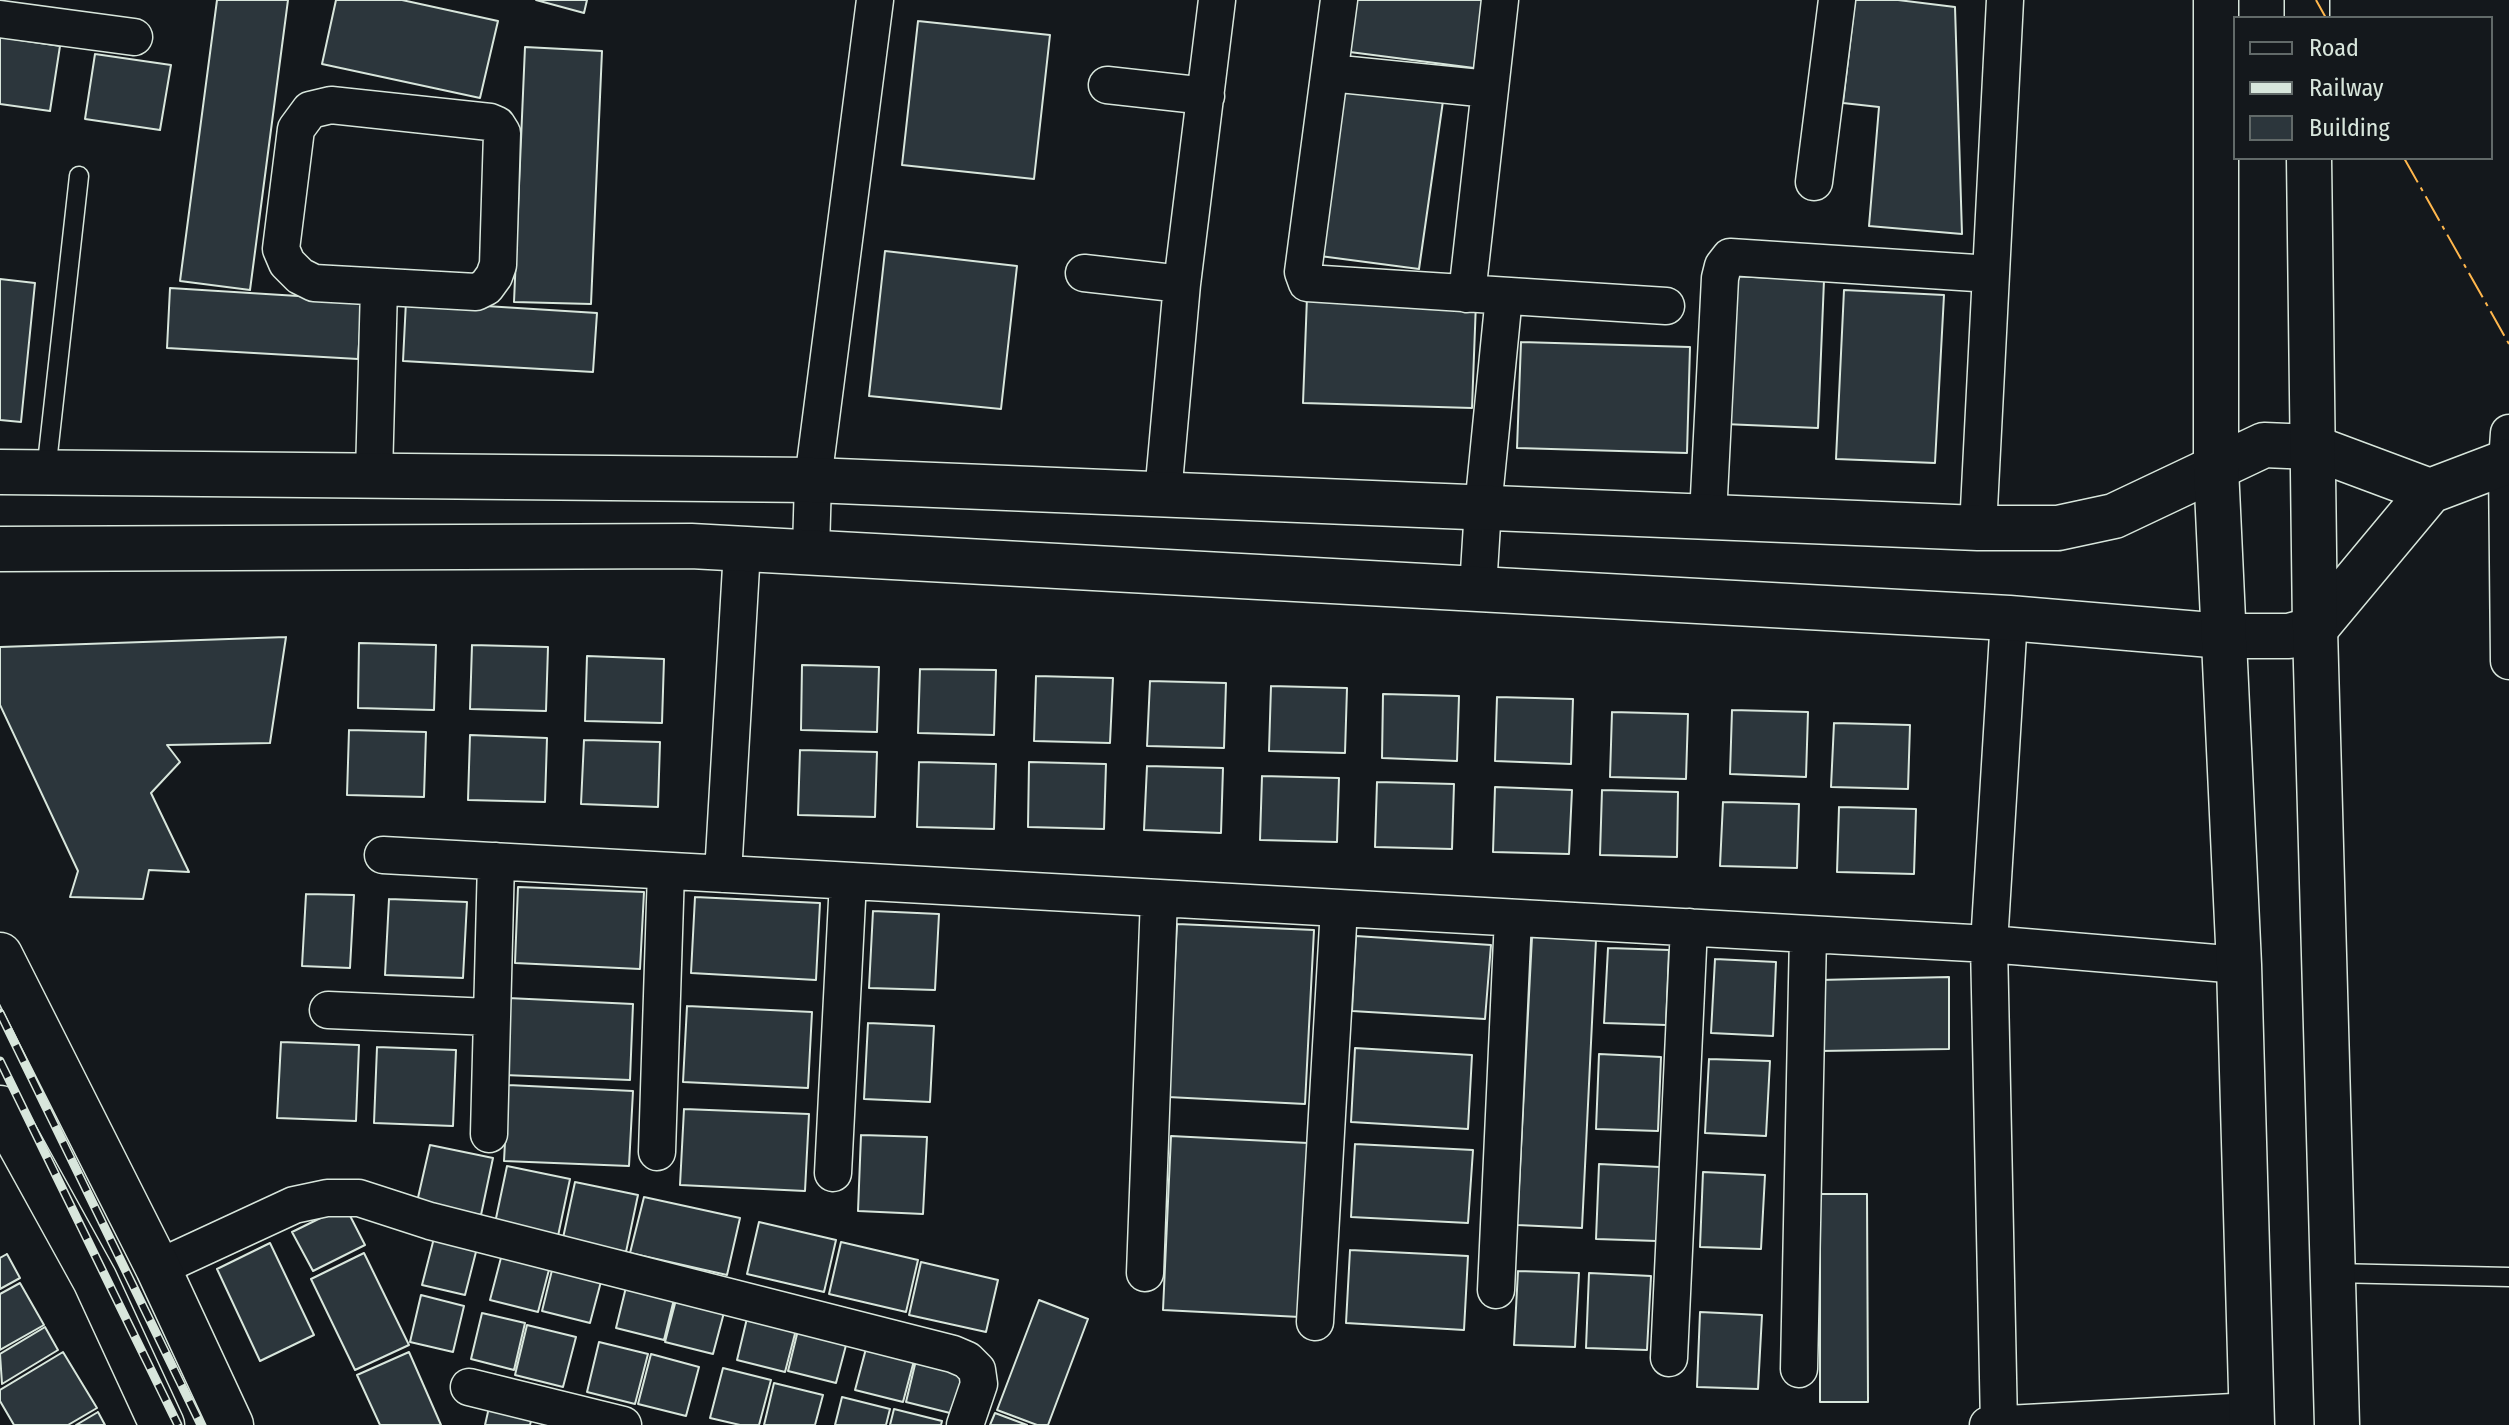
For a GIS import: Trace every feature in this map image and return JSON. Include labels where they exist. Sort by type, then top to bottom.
[{"type":"street","points":[[811,550],[813,480],[875,0]]},
{"type":"street","points":[[1163,494],[1182,284],[1217,0]]},
{"type":"street","points":[[1339,0],[1303,272],[1307,283],[1666,306]]},
{"type":"street","points":[[1467,294],[1500,0]]},
{"type":"street","points":[[1814,182],[1837,0]]},
{"type":"street","points":[[1988,1425],[2252,1418],[2239,965],[2216,468],[2216,0]]},
{"type":"street","points":[[1978,528],[1991,274],[1995,1]]},
{"type":"street","points":[[0,19],[134,37]]},
{"type":"street","points":[[1330,73],[1489,89]]},
{"type":"street","points":[[1107,85],[1206,96]]},
{"type":"street","points":[[331,105],[497,125],[502,133],[498,265],[486,287],[476,292],[379,287],[314,283],[300,276],[287,263],[281,249],[296,129],[303,118],[310,110],[331,105]]},
{"type":"street","points":[[2309,160],[2315,629],[2337,1425]]},
{"type":"street","points":[[1708,516],[1720,278],[1723,266],[1730,257],[1991,274]]},
{"type":"street","points":[[1084,273],[1182,284]]},
{"type":"street","points":[[374,475],[379,287]]},
{"type":"street","points":[[1478,588],[1504,296]]},
{"type":"street","points":[[0,472],[813,480],[1978,528],[2058,528],[2114,516],[2264,445],[2312,447],[2430,491]]},
{"type":"street","points":[[0,549],[691,546],[811,550],[2009,618],[2223,636],[2289,636],[2315,629],[2430,491],[2508,452],[2509,661]]},
{"type":"street","points":[[723,874],[742,550]]},
{"type":"street","points":[[1999,1424],[1989,944],[2009,618]]},
{"type":"street","points":[[383,855],[1989,944],[2239,965]]},
{"type":"street","points":[[489,1134],[496,861]]},
{"type":"street","points":[[657,1152],[666,871]]},
{"type":"street","points":[[833,1173],[848,881]]},
{"type":"street","points":[[1145,1273],[1159,898]]},
{"type":"street","points":[[1315,1322],[1339,908]]},
{"type":"street","points":[[1496,1290],[1513,918]]},
{"type":"street","points":[[1669,1358],[1689,927]]},
{"type":"street","points":[[1799,1369],[1808,934]]},
{"type":"street","points":[[0,955],[158,1268],[231,1425]]},
{"type":"street","points":[[328,1010],[490,1017]]},
{"type":"street","points":[[0,1108],[95,1280],[162,1425]]},
{"type":"street","points":[[158,1268],[294,1205],[327,1198],[359,1198],[430,1221],[953,1354],[967,1360],[977,1370],[979,1384],[965,1425]]},
{"type":"street","points":[[469,1387],[623,1425]]},
{"type":"lane","points":[[46,472],[79,176]]},
{"type":"lane","points":[[2333,1273],[2509,1277]]},
{"type":"building","points":[[217,0],[288,0],[250,290],[180,281]]},
{"type":"building","points":[[336,0],[402,0],[498,21],[480,98],[322,64]]},
{"type":"building","points":[[536,0],[587,0],[584,13]]},
{"type":"building","points":[[1349,0],[1483,0],[1474,68],[1342,51]]},
{"type":"building","points":[[1855,0],[1898,0],[1955,7],[1962,234],[1869,226],[1879,107],[1843,103]]},
{"type":"building","points":[[918,21],[1050,35],[1034,179],[902,165]]},
{"type":"building","points":[[0,37],[60,46],[50,111],[0,104]]},
{"type":"building","points":[[525,47],[602,51],[591,304],[514,302]]},
{"type":"building","points":[[95,54],[171,65],[160,130],[85,119]]},
{"type":"building","points":[[1343,88],[1443,101],[1419,269],[1320,256]]},
{"type":"building","points":[[885,251],[1017,266],[1001,409],[869,396]]},
{"type":"building","points":[[1730,276],[1824,280],[1818,428],[1724,424]]},
{"type":"building","points":[[0,279],[35,283],[21,422],[0,420]]},
{"type":"building","points":[[170,288],[362,300],[358,359],[167,348]]},
{"type":"building","points":[[1844,290],[1944,295],[1935,463],[1836,459]]},
{"type":"building","points":[[1307,297],[1476,302],[1472,408],[1303,403]]},
{"type":"building","points":[[406,301],[597,313],[593,372],[403,361]]},
{"type":"building","points":[[1521,342],[1690,347],[1687,453],[1517,448]]},
{"type":"building","points":[[286,637],[270,743],[167,745],[180,762],[151,793],[189,872],[149,870],[143,899],[70,897],[78,871],[0,705],[0,647]]},
{"type":"building","points":[[359,643],[436,645],[434,710],[358,708]]},
{"type":"building","points":[[472,645],[548,647],[546,711],[470,709]]},
{"type":"building","points":[[587,656],[664,659],[662,723],[585,721]]},
{"type":"building","points":[[802,665],[879,667],[877,732],[801,730]]},
{"type":"building","points":[[920,669],[996,670],[994,735],[918,733]]},
{"type":"building","points":[[1036,676],[1113,678],[1110,743],[1034,741]]},
{"type":"building","points":[[1150,681],[1226,683],[1224,748],[1147,746]]},
{"type":"building","points":[[1271,686],[1347,688],[1345,753],[1269,751]]},
{"type":"building","points":[[1383,694],[1459,696],[1457,761],[1382,758]]},
{"type":"building","points":[[1497,697],[1573,699],[1571,764],[1495,761]]},
{"type":"building","points":[[1732,710],[1808,712],[1806,777],[1730,774]]},
{"type":"building","points":[[1612,712],[1688,714],[1686,779],[1610,777]]},
{"type":"building","points":[[1834,723],[1910,725],[1908,789],[1831,787]]},
{"type":"building","points":[[349,730],[426,732],[424,797],[347,795]]},
{"type":"building","points":[[470,735],[547,738],[545,802],[468,800]]},
{"type":"building","points":[[584,740],[660,742],[658,807],[581,804]]},
{"type":"building","points":[[800,750],[877,752],[875,817],[798,815]]},
{"type":"building","points":[[919,762],[996,764],[994,829],[917,827]]},
{"type":"building","points":[[1029,762],[1106,764],[1104,829],[1028,827]]},
{"type":"building","points":[[1147,766],[1223,768],[1221,833],[1144,830]]},
{"type":"building","points":[[1262,776],[1339,778],[1337,842],[1260,840]]},
{"type":"building","points":[[1377,782],[1454,784],[1452,849],[1375,847]]},
{"type":"building","points":[[1495,787],[1572,790],[1569,854],[1493,852]]},
{"type":"building","points":[[1602,790],[1678,792],[1677,857],[1600,855]]},
{"type":"building","points":[[1723,802],[1799,804],[1797,868],[1720,866]]},
{"type":"building","points":[[1839,807],[1916,809],[1914,874],[1837,872]]},
{"type":"building","points":[[518,887],[644,892],[640,969],[515,963]]},
{"type":"building","points":[[306,894],[354,895],[350,968],[302,966]]},
{"type":"building","points":[[695,897],[820,903],[816,980],[691,973]]},
{"type":"building","points":[[389,899],[467,902],[463,978],[385,975]]},
{"type":"building","points":[[873,911],[939,914],[935,990],[869,988]]},
{"type":"building","points":[[1177,924],[1314,930],[1305,1104],[1168,1097]]},
{"type":"building","points":[[1356,936],[1491,945],[1485,1019],[1352,1011]]},
{"type":"building","points":[[1532,937],[1596,940],[1582,1228],[1517,1225]]},
{"type":"building","points":[[1608,948],[1669,950],[1666,1025],[1604,1023]]},
{"type":"building","points":[[1715,959],[1776,962],[1773,1036],[1711,1033]]},
{"type":"building","points":[[1949,977],[1949,1049],[1820,1051],[1819,980]]},
{"type":"building","points":[[508,998],[633,1004],[630,1080],[504,1075]]},
{"type":"building","points":[[687,1006],[812,1012],[808,1088],[683,1082]]},
{"type":"building","points":[[868,1023],[934,1026],[930,1102],[864,1099]]},
{"type":"building","points":[[281,1042],[359,1045],[356,1121],[277,1118]]},
{"type":"building","points":[[377,1047],[456,1050],[453,1126],[374,1123]]},
{"type":"building","points":[[1355,1048],[1472,1055],[1468,1129],[1351,1122]]},
{"type":"building","points":[[1599,1054],[1661,1057],[1658,1131],[1596,1129]]},
{"type":"building","points":[[1709,1059],[1770,1061],[1766,1136],[1705,1133]]},
{"type":"building","points":[[508,1085],[633,1091],[629,1166],[504,1161]]},
{"type":"building","points":[[684,1109],[809,1114],[805,1191],[680,1185]]},
{"type":"building","points":[[861,1135],[927,1137],[923,1214],[858,1211]]},
{"type":"building","points":[[1171,1136],[1308,1143],[1300,1317],[1163,1310]]},
{"type":"building","points":[[1355,1144],[1473,1150],[1468,1223],[1351,1217]]},
{"type":"building","points":[[430,1145],[493,1158],[481,1215],[417,1202]]},
{"type":"building","points":[[1599,1164],[1660,1167],[1657,1241],[1596,1239]]},
{"type":"building","points":[[507,1166],[570,1179],[558,1236],[495,1223]]},
{"type":"building","points":[[1703,1172],[1765,1175],[1761,1249],[1700,1247]]},
{"type":"building","points":[[575,1182],[638,1195],[626,1252],[563,1238]]},
{"type":"building","points":[[1820,1194],[1867,1194],[1868,1402],[1820,1402]]},
{"type":"building","points":[[644,1197],[740,1218],[727,1275],[630,1253]]},
{"type":"building","points":[[345,1206],[365,1245],[313,1271],[292,1232]]},
{"type":"building","points":[[759,1222],[836,1240],[824,1292],[747,1274]]},
{"type":"building","points":[[434,1238],[477,1248],[465,1295],[422,1285]]},
{"type":"building","points":[[841,1242],[918,1260],[906,1312],[829,1294]]},
{"type":"building","points":[[270,1243],[314,1335],[260,1361],[217,1269]]},
{"type":"building","points":[[503,1250],[551,1262],[538,1312],[490,1300]]},
{"type":"building","points":[[1350,1250],[1468,1256],[1464,1330],[1346,1323]]},
{"type":"building","points":[[364,1253],[409,1345],[355,1370],[311,1279]]},
{"type":"building","points":[[7,1254],[20,1278],[0,1289],[0,1258]]},
{"type":"building","points":[[554,1262],[603,1274],[590,1323],[542,1311]]},
{"type":"building","points":[[921,1262],[998,1280],[986,1332],[909,1315]]},
{"type":"building","points":[[1518,1271],[1579,1273],[1575,1347],[1514,1345]]},
{"type":"building","points":[[1589,1273],[1651,1276],[1647,1350],[1586,1348]]},
{"type":"building","points":[[628,1279],[676,1291],[664,1340],[616,1328]]},
{"type":"building","points":[[20,1283],[44,1325],[0,1350],[0,1294]]},
{"type":"building","points":[[678,1292],[726,1305],[713,1354],[665,1342]]},
{"type":"building","points":[[421,1295],[464,1306],[453,1352],[410,1342]]},
{"type":"building","points":[[1039,1300],[1088,1319],[1048,1425],[1037,1425],[997,1410]]},
{"type":"building","points":[[749,1310],[798,1322],[785,1372],[737,1360]]},
{"type":"building","points":[[1700,1312],[1762,1315],[1758,1389],[1697,1387]]},
{"type":"building","points":[[482,1313],[525,1323],[514,1370],[471,1359]]},
{"type":"building","points":[[800,1322],[849,1334],[836,1383],[788,1371]]},
{"type":"building","points":[[527,1325],[576,1337],[563,1387],[515,1375]]},
{"type":"building","points":[[45,1327],[58,1350],[2,1384],[0,1354]]},
{"type":"building","points":[[868,1341],[916,1353],[903,1402],[855,1390]]},
{"type":"building","points":[[599,1342],[648,1354],[635,1404],[587,1392]]},
{"type":"building","points":[[63,1352],[97,1408],[68,1425],[14,1425],[0,1401],[0,1390]]},
{"type":"building","points":[[409,1352],[441,1425],[380,1425],[357,1375]]},
{"type":"building","points":[[918,1352],[967,1364],[954,1414],[906,1402]]},
{"type":"building","points":[[651,1354],[699,1367],[686,1416],[638,1404]]},
{"type":"building","points":[[723,1368],[771,1380],[759,1425],[740,1425],[710,1418]]},
{"type":"building","points":[[774,1383],[823,1395],[815,1425],[764,1425]]},
{"type":"building","points":[[842,1397],[890,1409],[886,1425],[835,1425]]},
{"type":"building","points":[[490,1403],[533,1413],[530,1425],[485,1425]]},
{"type":"building","points":[[894,1409],[942,1421],[941,1425],[890,1425]]},
{"type":"building","points":[[98,1412],[105,1425],[76,1425]]},
{"type":"building","points":[[995,1413],[1027,1425],[990,1425]]},
{"type":"railway","points":[[0,1013],[201,1425]]},
{"type":"railway","points":[[0,1061],[178,1425]]},
{"type":"power","points":[[2316,0],[2325,16]]},
{"type":"power","points":[[2405,160],[2509,344]]}]
